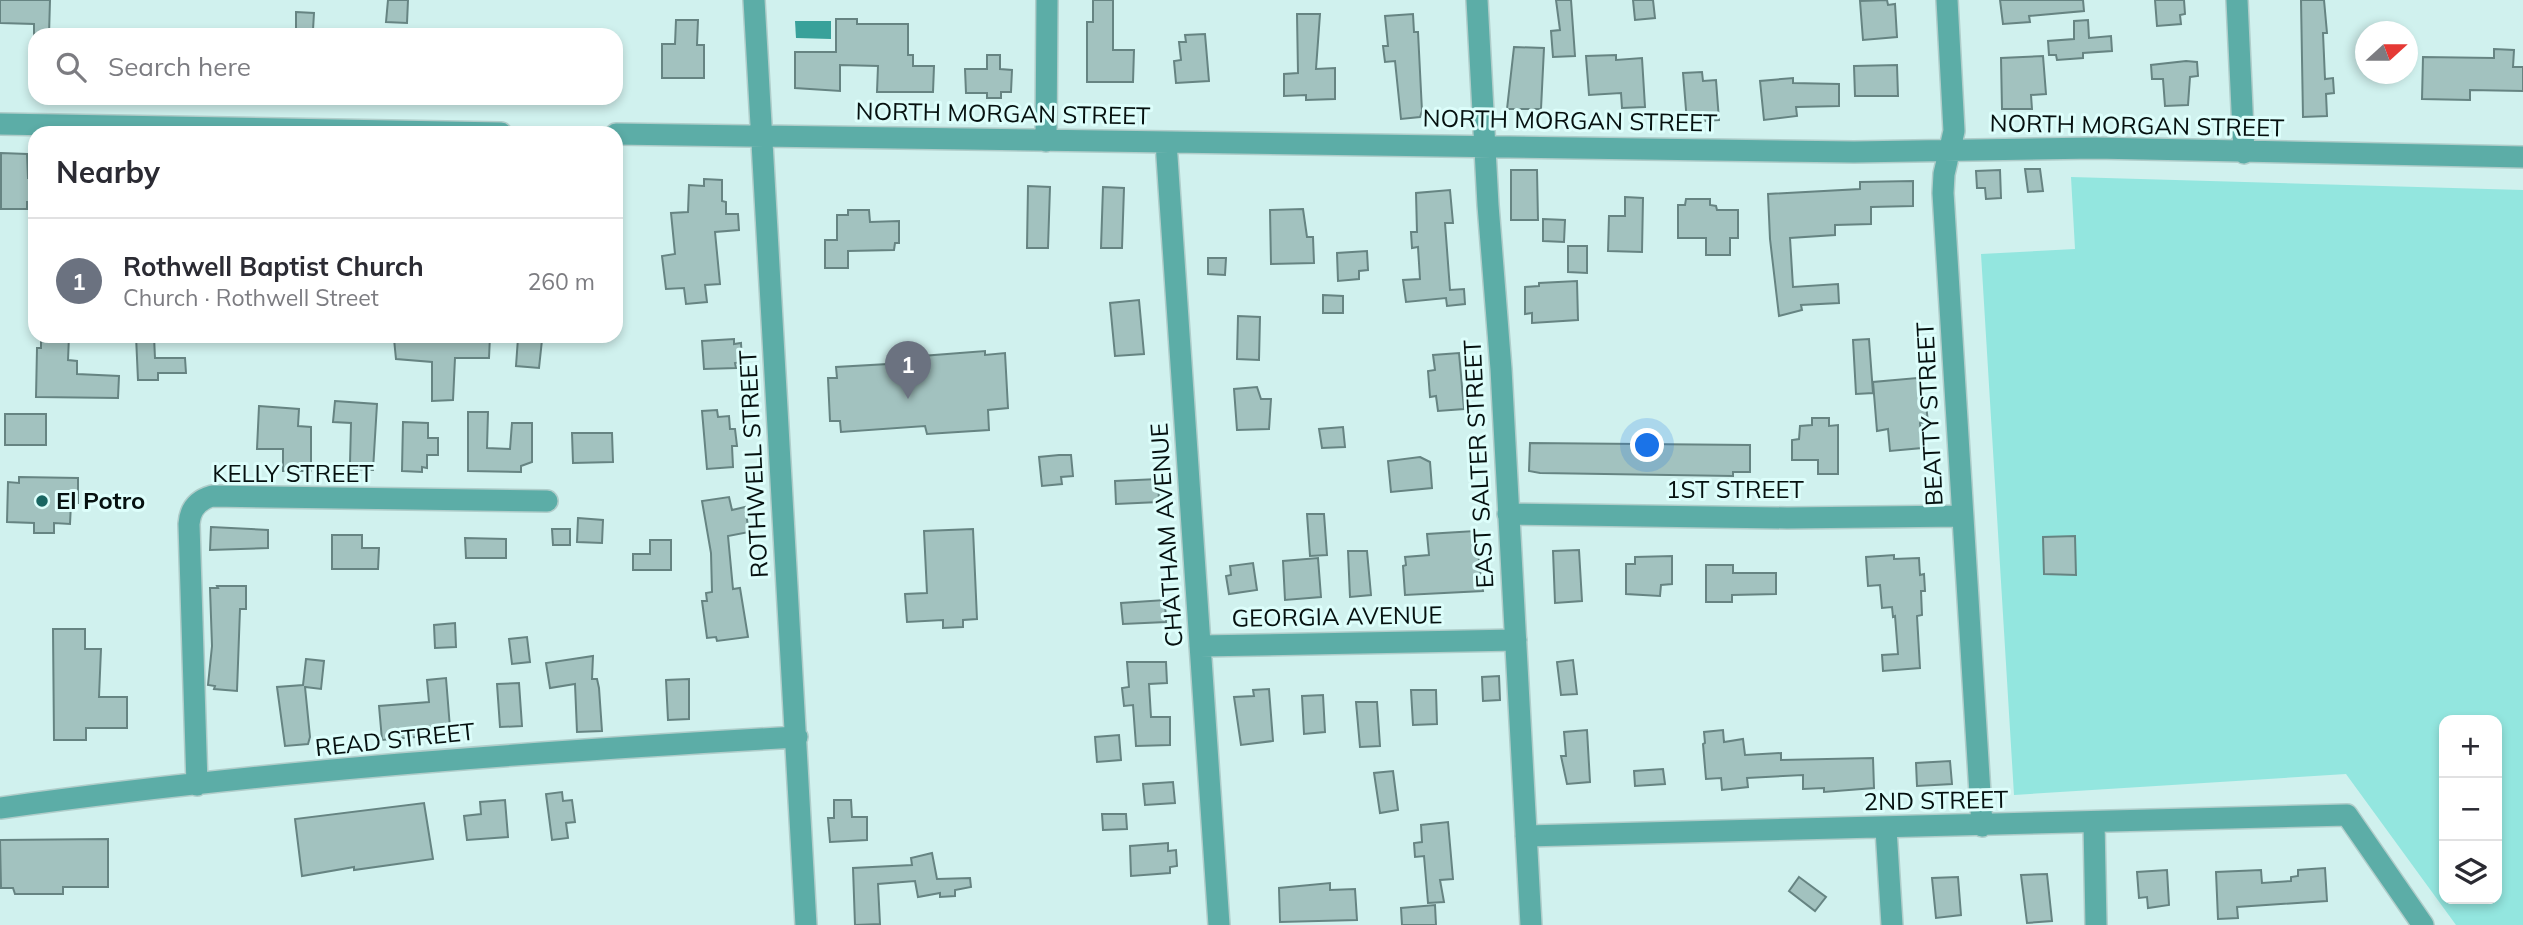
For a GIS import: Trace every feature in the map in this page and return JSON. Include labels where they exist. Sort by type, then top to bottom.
[{"type":"street","name":"ROTHWELL STREET","points":[[754,0],[806,925]]},
{"type":"street","points":[[1046,141],[1047,0]]},
{"type":"street","name":"EAST SALTER STREET","points":[[1477,0],[1501,369],[1531,925]]},
{"type":"street","name":"BEATTY STREET","points":[[1947,0],[1954,105],[1943,193],[1982,826]]},
{"type":"street","points":[[2237,0],[2245,153]]},
{"type":"street","points":[[0,124],[111,126]]},
{"type":"street","name":"NORTH MORGAN STREET","points":[[623,134],[1950,151],[2095,148],[2523,157]]},
{"type":"street","name":"CHATHAM AVENUE","points":[[1166,142],[1219,925]]},
{"type":"street","name":"KELLY STREET","points":[[197,785],[189,524],[193,509],[199,502],[212,496],[547,501]]},
{"type":"street","name":"1ST STREET","points":[[1508,514],[1787,518],[1962,516]]},
{"type":"street","name":"GEORGIA AVENUE","points":[[1200,646],[1516,640]]},
{"type":"street","name":"READ STREET","points":[[0,808],[197,785],[518,754],[797,737]]},
{"type":"street","name":"2ND STREET","points":[[1526,836],[1886,829],[2347,815],[2423,925]]},
{"type":"street","points":[[2094,822],[2096,925]]},
{"type":"street","points":[[1886,829],[1892,925]]},
{"type":"shaded area","points":[[795,21],[831,21],[831,39],[796,38]]},
{"type":"shaded area","points":[[2071,177],[2523,190],[2523,925],[2456,925],[2441,904],[2502,904],[2502,715],[2439,715],[2439,902],[2346,774],[2014,795],[1981,254],[2075,249]]},
{"type":"building","points":[[0,0],[50,0],[49,28],[34,28],[34,24],[0,23]]},
{"type":"building","points":[[388,0],[408,0],[407,23],[386,22]]},
{"type":"building","points":[[1093,0],[1113,0],[1113,50],[1134,50],[1133,82],[1087,82],[1087,22],[1093,22]]},
{"type":"building","points":[[1556,0],[1571,0],[1575,56],[1553,57],[1551,31],[1560,30]]},
{"type":"building","points":[[1633,0],[1653,0],[1655,18],[1635,20]]},
{"type":"building","points":[[1887,0],[1888,5],[1895,4],[1897,37],[1863,40],[1860,1]]},
{"type":"building","points":[[2000,0],[2083,0],[2084,11],[2029,16],[2030,22],[2003,24]]},
{"type":"building","points":[[2155,0],[2184,0],[2185,14],[2180,15],[2181,24],[2157,26]]},
{"type":"building","points":[[2301,0],[2324,0],[2327,33],[2323,33],[2325,79],[2333,78],[2334,93],[2326,94],[2327,116],[2303,117]]},
{"type":"building","points":[[296,12],[314,13],[313,28],[296,28]]},
{"type":"building","points":[[1297,14],[1320,14],[1316,69],[1335,68],[1335,99],[1306,100],[1306,95],[1284,96],[1284,74],[1298,73]]},
{"type":"building","points":[[1413,14],[1414,32],[1418,32],[1422,111],[1420,117],[1401,119],[1395,61],[1385,62],[1383,46],[1388,46],[1385,16]]},
{"type":"building","points":[[836,19],[857,19],[857,24],[908,24],[908,55],[913,55],[913,66],[934,66],[933,92],[877,92],[878,66],[840,65],[840,91],[795,88],[795,52],[836,52]]},
{"type":"building","points":[[676,20],[698,20],[697,45],[704,45],[704,78],[662,78],[662,44],[675,44]]},
{"type":"building","points":[[2088,20],[2089,38],[2111,36],[2112,51],[2083,53],[2083,58],[2057,60],[2056,55],[2049,55],[2048,41],[2074,39],[2074,21]]},
{"type":"building","points":[[1205,34],[1209,81],[1176,83],[1174,61],[1181,60],[1179,42],[1186,42],[1185,35]]},
{"type":"building","points":[[1514,47],[1544,48],[1541,109],[1507,109]]},
{"type":"building","points":[[2494,49],[2514,50],[2513,67],[2523,67],[2523,91],[2470,90],[2470,100],[2422,99],[2423,57],[2494,58]]},
{"type":"building","points":[[987,55],[1000,55],[1000,69],[1012,70],[1011,92],[1001,92],[1001,98],[987,98],[987,93],[966,93],[965,69],[987,69]]},
{"type":"building","points":[[1616,55],[1616,60],[1642,58],[1645,107],[1622,108],[1621,93],[1589,95],[1586,56]]},
{"type":"building","points":[[2043,56],[2046,94],[2031,95],[2032,109],[2002,109],[2001,58]]},
{"type":"building","points":[[2197,62],[2198,76],[2190,77],[2188,105],[2165,106],[2163,79],[2152,79],[2151,65]]},
{"type":"building","points":[[1897,65],[1898,96],[1855,96],[1854,66]]},
{"type":"building","points":[[1702,72],[1703,81],[1716,80],[1719,120],[1687,122],[1683,73]]},
{"type":"building","points":[[1793,78],[1793,83],[1839,84],[1839,106],[1796,107],[1797,116],[1764,120],[1760,81]]},
{"type":"building","points":[[1,153],[27,154],[27,209],[1,209]]},
{"type":"building","points":[[2025,169],[2040,169],[2043,191],[2028,192]]},
{"type":"building","points":[[1511,170],[1537,170],[1538,220],[1511,220]]},
{"type":"building","points":[[2000,170],[2001,198],[1986,199],[1985,188],[1977,188],[1976,171]]},
{"type":"building","points":[[704,179],[722,180],[722,201],[726,202],[726,214],[738,214],[739,230],[715,232],[720,284],[705,285],[707,302],[686,304],[684,288],[666,289],[662,256],[675,254],[671,213],[688,212],[689,185],[704,186]]},
{"type":"building","points":[[1913,181],[1913,206],[1871,207],[1871,224],[1835,225],[1835,235],[1790,238],[1793,287],[1838,284],[1839,303],[1801,305],[1802,310],[1779,316],[1768,194],[1860,189],[1860,182]]},
{"type":"building","points":[[1028,186],[1050,187],[1048,248],[1027,248]]},
{"type":"building","points":[[1103,187],[1124,188],[1122,248],[1101,248]]},
{"type":"building","points":[[1450,190],[1453,223],[1445,223],[1450,290],[1464,289],[1465,304],[1447,306],[1446,298],[1406,302],[1403,280],[1420,279],[1418,247],[1412,248],[1411,232],[1417,232],[1416,193]]},
{"type":"building","points":[[1625,197],[1643,198],[1642,252],[1608,251],[1609,216],[1625,216]]},
{"type":"building","points":[[1686,199],[1710,199],[1710,205],[1716,206],[1717,210],[1738,210],[1738,238],[1730,238],[1730,255],[1706,255],[1706,238],[1678,238],[1678,205],[1685,205]]},
{"type":"building","points":[[1303,209],[1307,237],[1313,237],[1314,263],[1271,264],[1270,210]]},
{"type":"building","points":[[848,210],[869,210],[870,222],[899,221],[899,243],[895,243],[894,250],[848,251],[848,268],[825,268],[825,240],[837,240],[837,215],[848,215]]},
{"type":"building","points":[[1543,219],[1565,220],[1564,242],[1543,241]]},
{"type":"building","points":[[1568,246],[1587,246],[1587,273],[1568,272]]},
{"type":"building","points":[[1367,251],[1368,270],[1359,271],[1359,279],[1338,281],[1337,253]]},
{"type":"building","points":[[1208,258],[1226,258],[1225,275],[1208,274]]},
{"type":"building","points":[[1577,281],[1578,320],[1532,323],[1532,313],[1525,314],[1525,287],[1539,286],[1539,283]]},
{"type":"building","points":[[1323,295],[1343,296],[1343,313],[1323,313]]},
{"type":"building","points":[[1139,300],[1144,354],[1115,356],[1110,303]]},
{"type":"building","points":[[1238,316],[1260,317],[1259,360],[1237,359]]},
{"type":"building","points":[[734,339],[734,344],[741,343],[742,362],[735,363],[736,368],[704,369],[702,341]]},
{"type":"building","points":[[1869,339],[1873,393],[1856,394],[1853,340]]},
{"type":"building","points":[[41,343],[69,343],[68,360],[77,361],[77,374],[119,376],[118,398],[36,397],[37,348],[41,348]]},
{"type":"building","points":[[136,343],[154,343],[155,358],[185,358],[186,373],[158,373],[158,380],[138,380]]},
{"type":"building","points":[[394,343],[490,343],[489,358],[455,358],[453,400],[432,401],[432,362],[396,359]]},
{"type":"building","points":[[518,343],[542,343],[539,368],[516,366]]},
{"type":"building","points":[[985,351],[985,355],[1005,353],[1008,408],[988,410],[989,430],[927,434],[925,426],[841,432],[840,421],[830,421],[828,378],[837,378],[836,367],[923,362],[922,356]]},
{"type":"building","points":[[1459,353],[1464,409],[1438,411],[1436,396],[1430,397],[1428,371],[1435,370],[1433,355]]},
{"type":"building","points":[[1917,378],[1920,406],[1926,405],[1928,422],[1920,423],[1922,448],[1890,451],[1888,429],[1877,431],[1873,382]]},
{"type":"building","points":[[1257,387],[1261,399],[1271,399],[1269,429],[1237,430],[1234,389]]},
{"type":"building","points":[[335,401],[377,404],[373,470],[354,469],[354,463],[350,463],[351,423],[333,422]]},
{"type":"building","points":[[259,406],[299,409],[298,426],[311,427],[311,471],[283,471],[283,449],[257,449]]},
{"type":"building","points":[[717,410],[718,417],[729,416],[730,429],[735,429],[737,446],[732,446],[733,467],[707,469],[702,411]]},
{"type":"building","points":[[468,412],[488,412],[487,448],[510,449],[512,423],[532,423],[532,462],[521,466],[521,472],[468,471]]},
{"type":"building","points":[[5,414],[46,414],[46,445],[5,445]]},
{"type":"building","points":[[1812,418],[1829,418],[1829,426],[1838,425],[1838,474],[1818,474],[1818,460],[1792,460],[1792,440],[1799,439],[1800,426],[1812,425]]},
{"type":"building","points":[[403,422],[428,423],[428,438],[438,438],[438,455],[427,455],[427,468],[422,467],[422,472],[402,471]]},
{"type":"building","points":[[1343,427],[1345,447],[1322,448],[1319,429]]},
{"type":"building","points":[[572,433],[612,433],[613,462],[573,463]]},
{"type":"building","points":[[1530,443],[1750,445],[1750,472],[1733,472],[1733,476],[1540,473],[1529,471]]},
{"type":"building","points":[[1071,455],[1073,476],[1061,477],[1062,484],[1042,486],[1039,457]]},
{"type":"building","points":[[1420,457],[1430,462],[1432,488],[1391,492],[1388,461]]},
{"type":"building","points":[[19,477],[78,478],[78,503],[71,503],[70,524],[54,523],[54,533],[34,533],[34,523],[7,522],[8,482],[19,483]]},
{"type":"building","points":[[1158,479],[1159,502],[1116,504],[1115,481]]},
{"type":"building","points":[[729,497],[732,510],[745,507],[749,532],[728,536],[733,589],[740,588],[748,637],[717,641],[716,637],[707,638],[702,601],[707,601],[706,593],[712,592],[711,553],[702,501]]},
{"type":"building","points":[[1307,514],[1324,514],[1327,555],[1310,556]]},
{"type":"building","points":[[578,518],[603,520],[602,543],[577,542]]},
{"type":"building","points":[[211,527],[268,530],[268,548],[210,550]]},
{"type":"building","points":[[552,529],[570,529],[570,545],[553,545]]},
{"type":"building","points":[[973,529],[977,619],[963,620],[963,627],[943,628],[943,620],[907,622],[905,594],[927,593],[924,531]]},
{"type":"building","points":[[1475,531],[1483,591],[1405,595],[1405,557],[1429,555],[1427,534]]},
{"type":"building","points":[[332,535],[362,535],[362,548],[379,548],[378,569],[332,569]]},
{"type":"building","points":[[2075,536],[2076,575],[2044,574],[2043,537]]},
{"type":"building","points":[[465,538],[506,539],[506,558],[466,558]]},
{"type":"building","points":[[650,540],[671,540],[671,570],[633,570],[633,554],[650,554]]},
{"type":"building","points":[[1579,550],[1582,601],[1555,603],[1553,551]]},
{"type":"building","points":[[1348,551],[1367,551],[1371,595],[1350,597]]},
{"type":"building","points":[[1894,555],[1894,559],[1919,558],[1920,575],[1924,574],[1925,591],[1921,591],[1922,615],[1917,616],[1920,668],[1883,671],[1882,655],[1898,654],[1895,616],[1893,617],[1892,607],[1882,608],[1880,585],[1868,586],[1866,557]]},
{"type":"building","points":[[1672,556],[1672,584],[1661,585],[1660,596],[1626,594],[1626,564],[1635,564],[1635,557]]},
{"type":"building","points":[[1318,558],[1321,597],[1285,600],[1283,561]]},
{"type":"building","points":[[1253,563],[1257,590],[1229,594],[1226,576],[1231,575],[1230,566]]},
{"type":"building","points":[[1706,565],[1733,565],[1733,573],[1776,573],[1776,594],[1732,595],[1732,602],[1706,602]]},
{"type":"building","points":[[217,586],[246,586],[246,609],[240,609],[237,691],[214,689],[215,686],[208,685],[212,646],[210,588],[218,588]]},
{"type":"building","points":[[1165,600],[1166,622],[1123,624],[1121,603]]},
{"type":"building","points":[[455,623],[456,647],[435,648],[434,625]]},
{"type":"building","points":[[53,629],[85,629],[85,649],[101,649],[99,697],[127,697],[127,728],[86,728],[86,740],[54,740]]},
{"type":"building","points":[[527,637],[530,662],[512,664],[509,639]]},
{"type":"building","points":[[593,656],[592,679],[597,679],[599,688],[602,731],[577,732],[575,684],[550,688],[546,663]]},
{"type":"building","points":[[306,659],[324,661],[321,689],[305,687],[310,737],[308,744],[285,746],[277,687],[303,685]]},
{"type":"building","points":[[1573,660],[1577,694],[1561,695],[1557,662]]},
{"type":"building","points":[[1127,662],[1166,662],[1167,683],[1149,684],[1151,717],[1170,717],[1170,745],[1136,746],[1133,705],[1124,706],[1122,688],[1129,687]]},
{"type":"building","points":[[1499,676],[1500,700],[1483,701],[1482,677]]},
{"type":"building","points":[[446,678],[450,728],[437,729],[438,735],[382,740],[379,706],[429,702],[427,680]]},
{"type":"building","points":[[689,679],[689,719],[668,720],[666,680]]},
{"type":"building","points":[[519,683],[522,726],[500,727],[497,684]]},
{"type":"building","points":[[1269,689],[1273,741],[1241,745],[1234,697],[1254,696],[1253,690]]},
{"type":"building","points":[[1411,690],[1436,690],[1437,724],[1413,725]]},
{"type":"building","points":[[1323,695],[1325,732],[1304,734],[1302,696]]},
{"type":"building","points":[[1356,702],[1377,702],[1380,746],[1360,747]]},
{"type":"building","points":[[1587,730],[1590,782],[1567,784],[1561,756],[1566,756],[1564,732]]},
{"type":"building","points":[[1723,730],[1724,742],[1743,739],[1745,755],[1781,753],[1781,760],[1873,758],[1874,788],[1824,792],[1824,788],[1803,789],[1803,775],[1747,778],[1748,787],[1722,790],[1721,778],[1706,779],[1703,744],[1704,732]]},
{"type":"building","points":[[1119,735],[1121,760],[1097,762],[1095,737]]},
{"type":"building","points":[[1950,761],[1952,784],[1917,786],[1916,763]]},
{"type":"building","points":[[1663,769],[1665,784],[1635,786],[1634,771]]},
{"type":"building","points":[[1393,771],[1398,810],[1380,813],[1374,773]]},
{"type":"building","points":[[1173,782],[1175,803],[1145,805],[1143,784]]},
{"type":"building","points":[[562,792],[563,801],[572,800],[575,822],[566,823],[568,838],[552,840],[546,794]]},
{"type":"building","points":[[505,800],[508,837],[467,840],[464,816],[481,814],[480,802]]},
{"type":"building","points":[[834,800],[851,800],[852,817],[867,817],[867,840],[830,842],[828,818],[834,818]]},
{"type":"building","points":[[424,803],[433,859],[354,870],[354,867],[302,876],[295,819]]},
{"type":"building","points":[[1102,814],[1126,814],[1127,829],[1103,830]]},
{"type":"building","points":[[1448,822],[1453,879],[1440,880],[1444,902],[1428,903],[1424,856],[1415,857],[1414,843],[1422,842],[1421,825]]},
{"type":"building","points":[[108,839],[108,887],[63,887],[63,894],[15,894],[13,888],[1,888],[0,840]]},
{"type":"building","points":[[1168,843],[1168,851],[1176,850],[1177,866],[1170,867],[1170,873],[1131,876],[1130,846]]},
{"type":"building","points":[[932,853],[937,879],[970,878],[971,887],[955,890],[955,896],[940,897],[940,893],[918,897],[915,881],[878,884],[880,924],[855,925],[853,868],[912,865],[911,858]]},
{"type":"building","points":[[2325,868],[2327,901],[2237,907],[2238,918],[2218,919],[2216,872],[2261,870],[2262,883],[2291,881],[2291,877],[2298,876],[2298,870]]},
{"type":"building","points":[[2167,870],[2169,905],[2148,908],[2147,897],[2139,898],[2137,872]]},
{"type":"building","points":[[2047,874],[2052,921],[2027,923],[2021,875]]},
{"type":"building","points":[[1799,877],[1826,897],[1815,911],[1789,891]]},
{"type":"building","points":[[1958,877],[1961,915],[1936,918],[1932,878]]},
{"type":"building","points":[[1330,883],[1330,890],[1355,889],[1357,920],[1280,922],[1279,888]]},
{"type":"building","points":[[1435,905],[1436,925],[1402,925],[1401,908]]},
{"type":"place","name":"Rothwell Baptist Church","points":[[908,399]]},
{"type":"place","name":"El Potro","points":[[42,501]]}]
